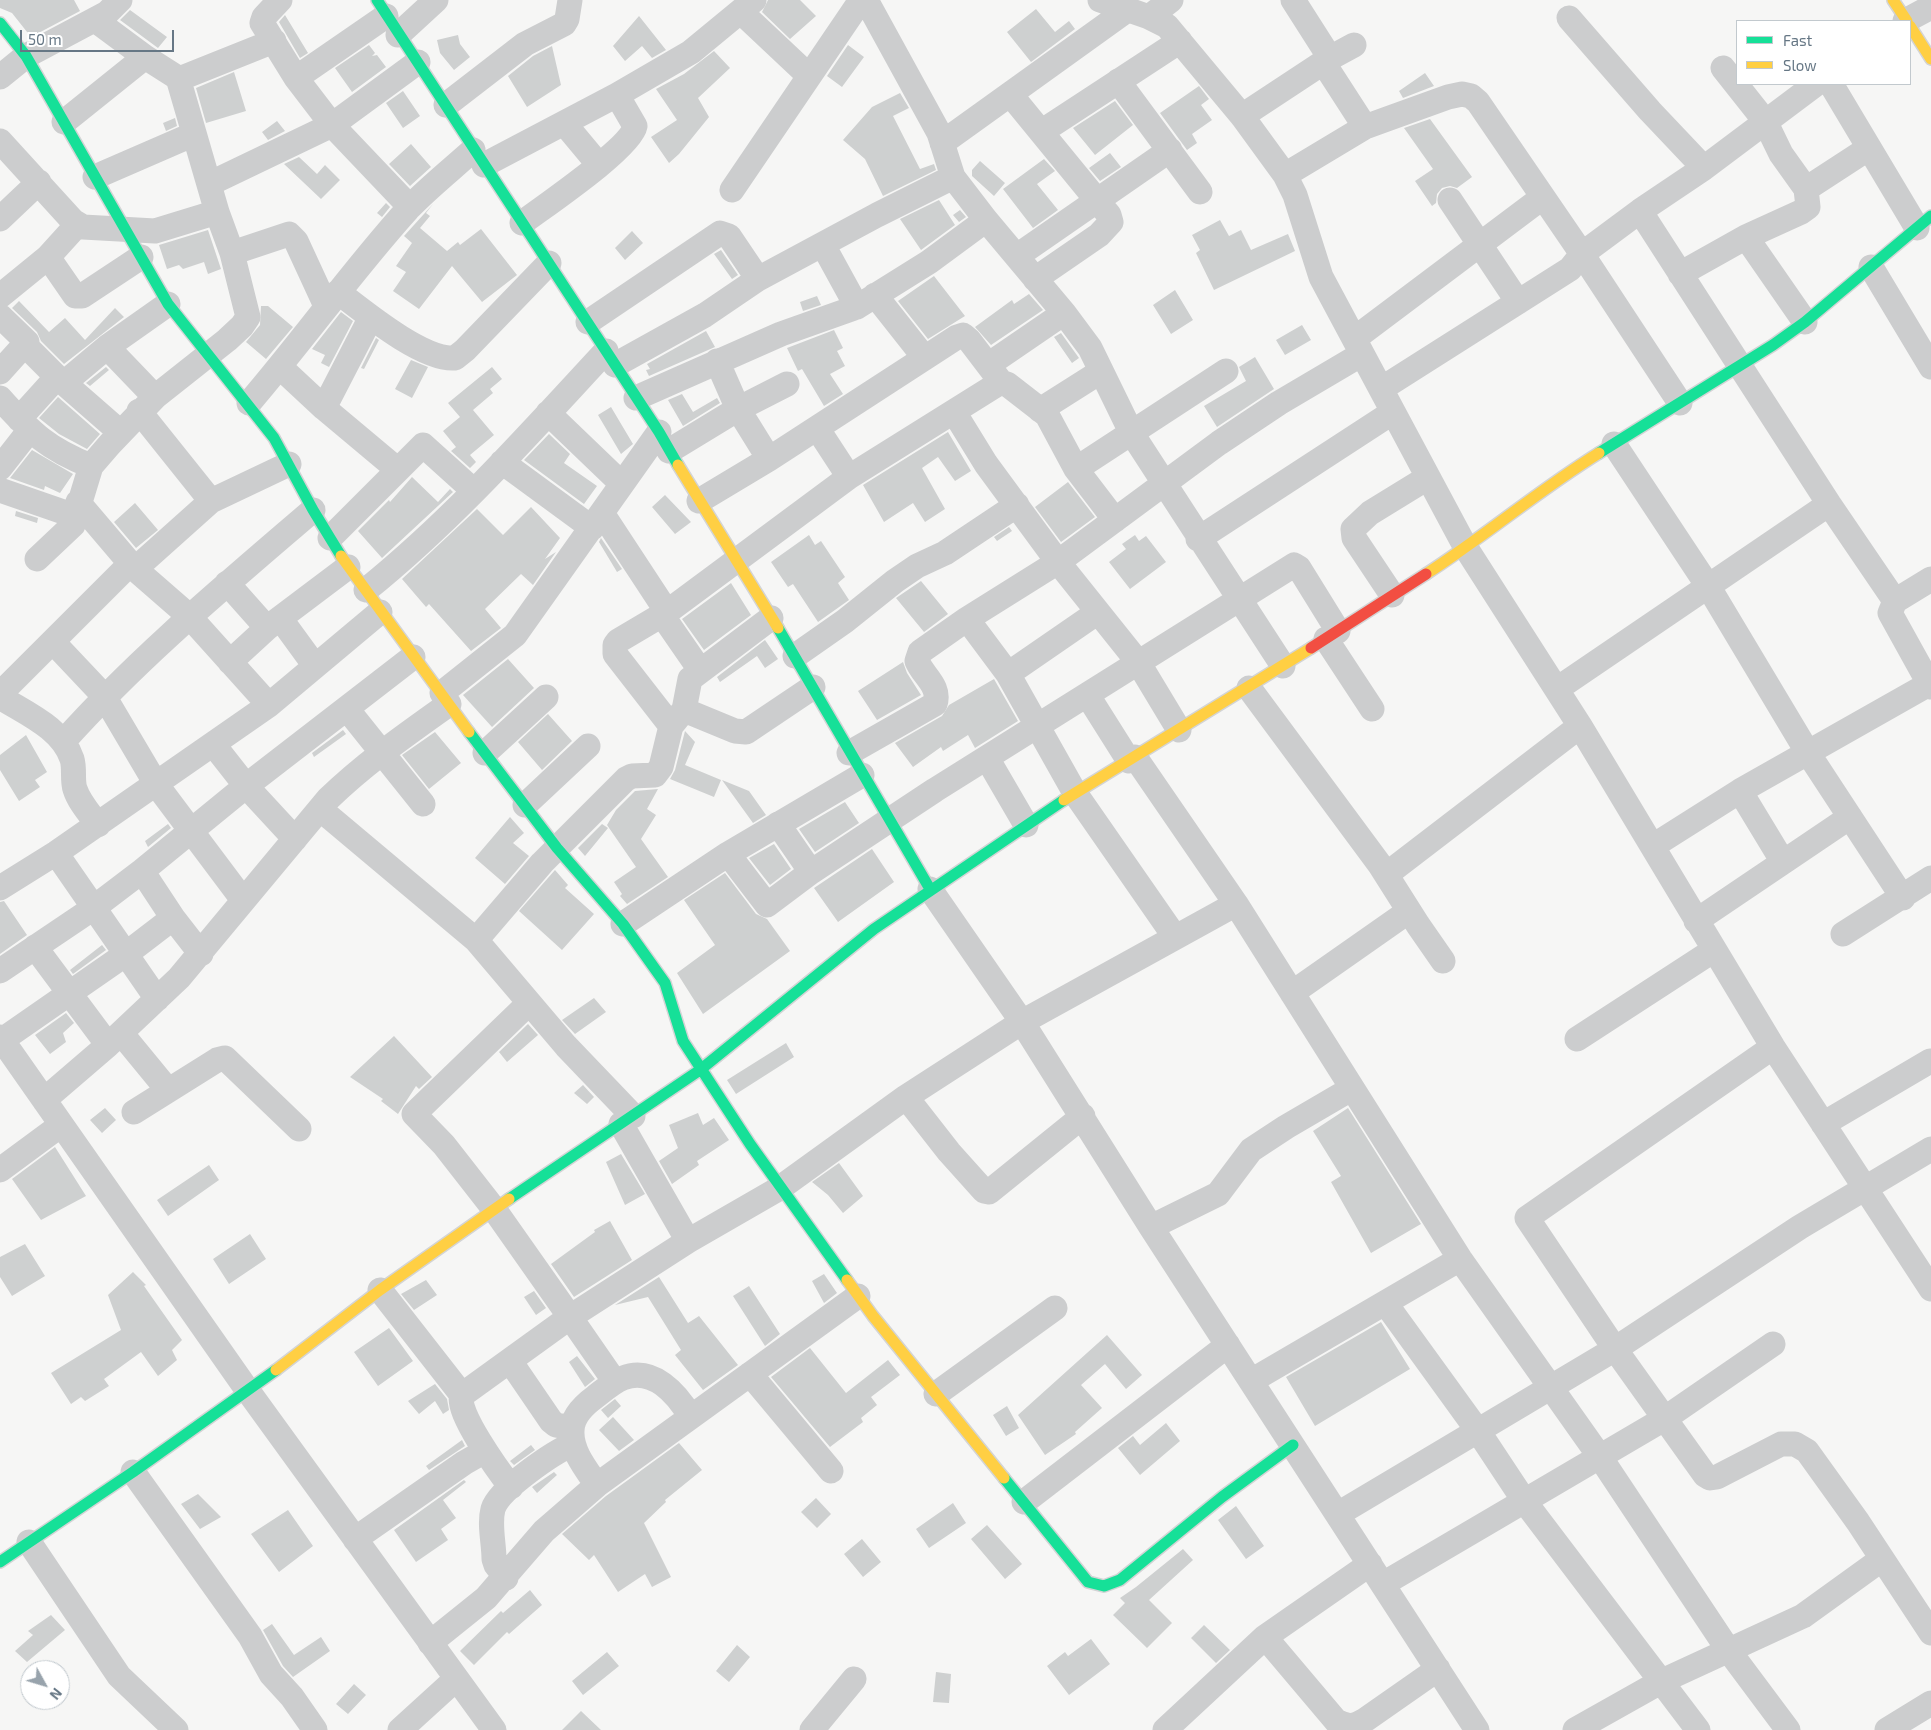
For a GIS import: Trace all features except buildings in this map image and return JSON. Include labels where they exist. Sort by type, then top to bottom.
[{"type":"street","points":[[0,76],[26,56],[95,20],[120,0]]},
{"type":"street","points":[[280,0],[262,20],[296,78],[332,125],[410,207]]},
{"type":"street","points":[[296,78],[387,17],[436,0]]},
{"type":"street","points":[[446,106],[525,44],[564,24],[568,19],[570,0]]},
{"type":"street","points":[[732,190],[861,0]]},
{"type":"street","points":[[866,0],[942,143],[954,177],[986,220],[1064,313],[1090,348],[1100,372],[1131,432],[1198,539],[1283,666]]},
{"type":"street","points":[[1101,0],[1167,26],[1242,116],[1285,175],[1302,214],[1316,268],[1466,548],[1580,726],[1773,1047],[1864,1190],[1931,1289]]},
{"type":"street","points":[[942,143],[1010,94],[1138,13],[1171,0]]},
{"type":"street","points":[[1293,0],[1366,127]]},
{"type":"street","points":[[249,403],[280,367],[332,299],[410,207],[479,158],[564,123],[617,95],[691,52],[747,6],[808,76]]},
{"type":"street","points":[[1904,18],[1931,7]]},
{"type":"street","points":[[387,17],[588,322],[664,442],[795,656],[862,775],[930,888],[1022,1022],[1151,1226],[1477,1730]]},
{"type":"street","points":[[1568,18],[1650,111],[1704,168]]},
{"type":"street","points":[[37,559],[72,525],[91,466],[120,432],[147,404],[242,326],[248,317],[232,253],[217,212],[178,78],[145,57],[95,20]]},
{"type":"street","points":[[0,23],[26,56],[168,304],[249,403],[274,438],[313,510],[348,567],[485,754],[557,848],[623,924],[669,988],[683,1041],[700,1070],[780,1188],[858,1296],[1088,1582],[1097,1587],[1108,1586],[1120,1580],[1222,1497],[1293,1445]]},
{"type":"street","points":[[1911,29],[1931,59]]},
{"type":"street","points":[[178,78],[274,41]]},
{"type":"street","points":[[1041,132],[1180,41]]},
{"type":"street","points":[[1242,116],[1326,60],[1354,46]]},
{"type":"street","points":[[64,122],[145,57]]},
{"type":"street","points":[[209,184],[332,125],[418,62]]},
{"type":"street","points":[[1723,68],[1736,84]]},
{"type":"street","points":[[1118,80],[1200,192]]},
{"type":"street","points":[[1680,274],[1746,237],[1808,207],[1806,189],[1781,154],[1765,121],[1736,85]]},
{"type":"street","points":[[1381,389],[1570,269],[1582,254],[1640,211],[1704,168],[1815,85]]},
{"type":"street","points":[[0,1562],[248,1391],[380,1290],[494,1209],[700,1070],[874,929],[930,888],[1075,793],[1249,688],[1332,635],[1466,548],[1552,482],[1741,366],[1805,322],[1924,222],[1869,148],[1832,85]]},
{"type":"street","points":[[1010,94],[1111,219],[1110,226],[1035,279]]},
{"type":"street","points":[[1285,175],[1366,127],[1448,97],[1462,94],[1471,96],[1582,254],[1680,404]]},
{"type":"street","points":[[522,223],[599,165],[630,137],[635,126],[617,95]]},
{"type":"street","points":[[564,123],[599,165]]},
{"type":"street","points":[[95,176],[194,134]]},
{"type":"street","points":[[0,141],[77,225],[89,228],[155,231],[217,212]]},
{"type":"street","points":[[1806,189],[1869,148]]},
{"type":"street","points":[[1017,256],[1170,150]]},
{"type":"street","points":[[366,590],[413,552],[548,413],[611,358],[705,315],[758,280],[822,244],[954,177]]},
{"type":"street","points":[[0,219],[39,182]]},
{"type":"street","points":[[849,752],[935,704],[937,697],[936,689],[918,664],[917,657],[920,652],[967,619],[1058,562],[1163,484],[1358,347],[1481,244],[1543,197]]},
{"type":"street","points":[[1450,200],[1518,302]]},
{"type":"street","points":[[1640,211],[1828,504],[1895,601]]},
{"type":"street","points":[[636,398],[781,334],[866,301],[928,262],[986,220]]},
{"type":"street","points":[[0,296],[48,257],[77,225]]},
{"type":"street","points":[[588,322],[720,233],[729,236],[758,280]]},
{"type":"street","points":[[232,253],[289,234],[296,241],[332,299],[371,317],[432,355],[455,358],[466,350],[549,263]]},
{"type":"street","points":[[1746,237],[1805,322]]},
{"type":"street","points":[[822,244],[866,301],[924,357]]},
{"type":"street","points":[[48,257],[75,296],[82,296],[141,257]]},
{"type":"street","points":[[1871,266],[1931,367]]},
{"type":"street","points":[[0,468],[24,425],[60,380],[168,304]]},
{"type":"street","points":[[812,687],[746,732],[735,731],[677,718],[615,654],[614,649],[621,638],[665,614],[849,477],[954,412],[995,373],[1064,313]]},
{"type":"street","points":[[0,316],[25,339],[25,345],[0,372]]},
{"type":"street","points":[[324,408],[371,317]]},
{"type":"street","points":[[699,501],[769,459],[924,357],[963,335],[995,373],[1040,410],[1054,427],[1076,469],[1115,520]]},
{"type":"street","points":[[25,345],[60,380],[120,432]]},
{"type":"street","points":[[107,347],[211,501]]},
{"type":"street","points":[[717,361],[738,409],[769,459]]},
{"type":"street","points":[[280,367],[324,408],[398,470]]},
{"type":"street","points":[[1076,469],[1226,371]]},
{"type":"street","points":[[1040,410],[1100,372]]},
{"type":"street","points":[[44,1100],[114,1039],[201,954],[243,900],[345,782],[445,698],[516,634],[622,484],[664,442],[738,409],[787,384]]},
{"type":"street","points":[[0,398],[24,425],[62,454],[91,466]]},
{"type":"street","points":[[954,412],[986,464],[1058,562],[1138,662],[1179,730]]},
{"type":"street","points":[[1198,539],[1393,412]]},
{"type":"street","points":[[548,413],[622,484]]},
{"type":"street","points":[[817,428],[849,477]]},
{"type":"street","points":[[1614,444],[1708,586],[1808,753],[1902,898]]},
{"type":"street","points":[[330,538],[423,446],[474,491]]},
{"type":"street","points":[[502,462],[597,520],[665,614],[700,670]]},
{"type":"street","points":[[98,825],[78,798],[74,788],[72,759],[63,742],[46,727],[0,696],[53,642],[133,566],[211,501],[289,464]]},
{"type":"street","points":[[1392,595],[1354,538],[1353,529],[1370,513],[1427,478]]},
{"type":"street","points":[[0,490],[77,509],[133,566],[189,616],[269,705]]},
{"type":"street","points":[[1557,689],[1828,504]]},
{"type":"street","points":[[795,656],[909,572],[945,553],[1017,505]]},
{"type":"street","points":[[63,742],[104,696],[189,616],[313,510]]},
{"type":"street","points":[[728,854],[767,905],[810,872],[890,819],[1088,696],[1237,599],[1296,566],[1372,709]]},
{"type":"street","points":[[230,662],[274,623],[348,567]]},
{"type":"street","points":[[1653,846],[1740,791],[1930,685],[1890,614],[1895,601],[1931,579]]},
{"type":"street","points":[[228,583],[274,623],[315,666]]},
{"type":"street","points":[[1,884],[56,853],[98,825],[269,705],[380,612]]},
{"type":"street","points":[[1008,674],[1098,612]]},
{"type":"street","points":[[476,940],[510,898],[626,779],[632,776],[655,775],[661,767],[687,682],[700,670],[771,618]]},
{"type":"street","points":[[967,619],[1008,674],[1039,726],[1075,793],[1175,937]]},
{"type":"street","points":[[53,642],[104,696],[156,784],[243,900]]},
{"type":"street","points":[[0,970],[92,909],[192,832],[246,786],[413,657]]},
{"type":"street","points":[[1249,688],[1387,874],[1409,911],[1443,961]]},
{"type":"street","points":[[1088,696],[1236,904],[1460,1260],[1600,1457],[1729,1651],[1788,1730]]},
{"type":"street","points":[[485,754],[546,697]]},
{"type":"street","points":[[347,709],[423,804]]},
{"type":"street","points":[[1387,874],[1580,726]]},
{"type":"street","points":[[213,744],[246,786],[295,839]]},
{"type":"street","points":[[525,805],[588,746]]},
{"type":"street","points":[[988,758],[1026,825]]},
{"type":"street","points":[[623,924],[728,854],[862,775]]},
{"type":"street","points":[[1740,791],[1783,862]]},
{"type":"street","points":[[320,809],[476,940],[530,1003],[627,1120],[688,1241]]},
{"type":"street","points":[[1696,921],[1850,817]]},
{"type":"street","points":[[778,824],[810,872]]},
{"type":"street","points":[[56,853],[92,909],[157,999]]},
{"type":"street","points":[[142,871],[173,918],[201,954]]},
{"type":"street","points":[[1843,934],[1931,878]]},
{"type":"street","points":[[462,1395],[570,1317],[688,1241],[780,1188],[906,1098],[1022,1022],[1236,904]]},
{"type":"street","points":[[1292,993],[1409,911]]},
{"type":"street","points":[[173,918],[69,994],[1,1038],[248,1391],[494,1730]]},
{"type":"street","points":[[36,946],[69,994],[168,1089]]},
{"type":"street","points":[[1577,1039],[1714,950]]},
{"type":"street","points":[[530,1003],[414,1114],[444,1145],[494,1209],[616,1382]]},
{"type":"street","points":[[1773,1047],[1527,1218],[1615,1349],[1705,1475],[1710,1478],[1717,1477],[1781,1444],[1795,1444],[1807,1451],[1882,1559],[1931,1634]]},
{"type":"street","points":[[134,1112],[168,1089],[217,1060],[225,1058],[299,1129]]},
{"type":"street","points":[[1822,1124],[1930,1062]]},
{"type":"street","points":[[1151,1226],[1218,1194],[1251,1150],[1286,1126],[1351,1089]]},
{"type":"street","points":[[906,1098],[949,1152],[984,1191],[989,1192],[1083,1116]]},
{"type":"street","points":[[0,1170],[61,1125]]},
{"type":"street","points":[[1338,1514],[1615,1349],[1800,1227],[1931,1149]]},
{"type":"street","points":[[1251,1381],[1460,1260]]},
{"type":"street","points":[[380,1290],[462,1395],[462,1405],[485,1451],[511,1487]]},
{"type":"street","points":[[430,1643],[486,1598],[506,1578],[544,1531],[597,1485],[858,1296]]},
{"type":"street","points":[[1386,1304],[1478,1431],[1525,1502],[1698,1730]]},
{"type":"street","points":[[936,1394],[1056,1308]]},
{"type":"street","points":[[1024,1502],[1228,1344]]},
{"type":"street","points":[[1165,1730],[1265,1637],[1376,1574],[1525,1502],[1664,1419],[1773,1344]]},
{"type":"street","points":[[510,1361],[551,1421],[572,1436],[578,1457],[597,1485]]},
{"type":"street","points":[[506,1578],[496,1565],[492,1517],[496,1501],[572,1436],[579,1412],[587,1403],[616,1382],[634,1374],[659,1381],[676,1396],[690,1416]]},
{"type":"street","points":[[750,1374],[831,1471]]},
{"type":"street","points":[[355,1539],[464,1463],[485,1451]]},
{"type":"street","points":[[133,1472],[250,1636],[271,1674],[292,1697],[315,1730]]},
{"type":"street","points":[[29,1542],[119,1676],[176,1730]]},
{"type":"street","points":[[1576,1730],[1662,1681],[1803,1616],[1882,1559]]},
{"type":"street","points":[[1265,1637],[1336,1721],[1346,1726],[1354,1726],[1365,1720],[1438,1669]]},
{"type":"street","points":[[812,1730],[854,1679]]},
{"type":"street","points":[[400,1730],[456,1680]]},
{"type":"street","points":[[1887,1730],[1931,1703]]},
{"type":"traffic: fast","points":[[377,0],[659,432],[678,465]]},
{"type":"traffic: fast","points":[[0,23],[26,56],[168,304],[274,438],[313,510],[341,556]]},
{"type":"traffic: fast","points":[[1599,453],[1773,345],[1805,322],[1931,216]]},
{"type":"traffic: fast","points":[[778,628],[930,889]]},
{"type":"traffic: fast","points":[[469,732],[557,848],[623,924],[665,983],[683,1041],[750,1144],[847,1280]]},
{"type":"traffic: fast","points":[[509,1199],[700,1070],[874,929],[1064,800]]},
{"type":"traffic: fast","points":[[0,1562],[133,1472],[276,1370]]},
{"type":"traffic: fast","points":[[1004,1478],[1088,1582],[1104,1586],[1120,1580],[1222,1497],[1293,1445]]},
{"type":"traffic: slow","points":[[1893,0],[1906,20]]},
{"type":"traffic: slow","points":[[1911,28],[1931,59]]},
{"type":"traffic: slow","points":[[1426,574],[1599,453]]},
{"type":"traffic: slow","points":[[678,465],[778,628]]},
{"type":"traffic: slow","points":[[341,556],[469,732]]},
{"type":"traffic: slow","points":[[1064,800],[1311,648]]},
{"type":"traffic: slow","points":[[276,1370],[380,1290],[509,1199]]},
{"type":"traffic: slow","points":[[847,1280],[873,1316],[1004,1478]]},
{"type":"traffic: jam","points":[[1311,648],[1426,574]]}]
